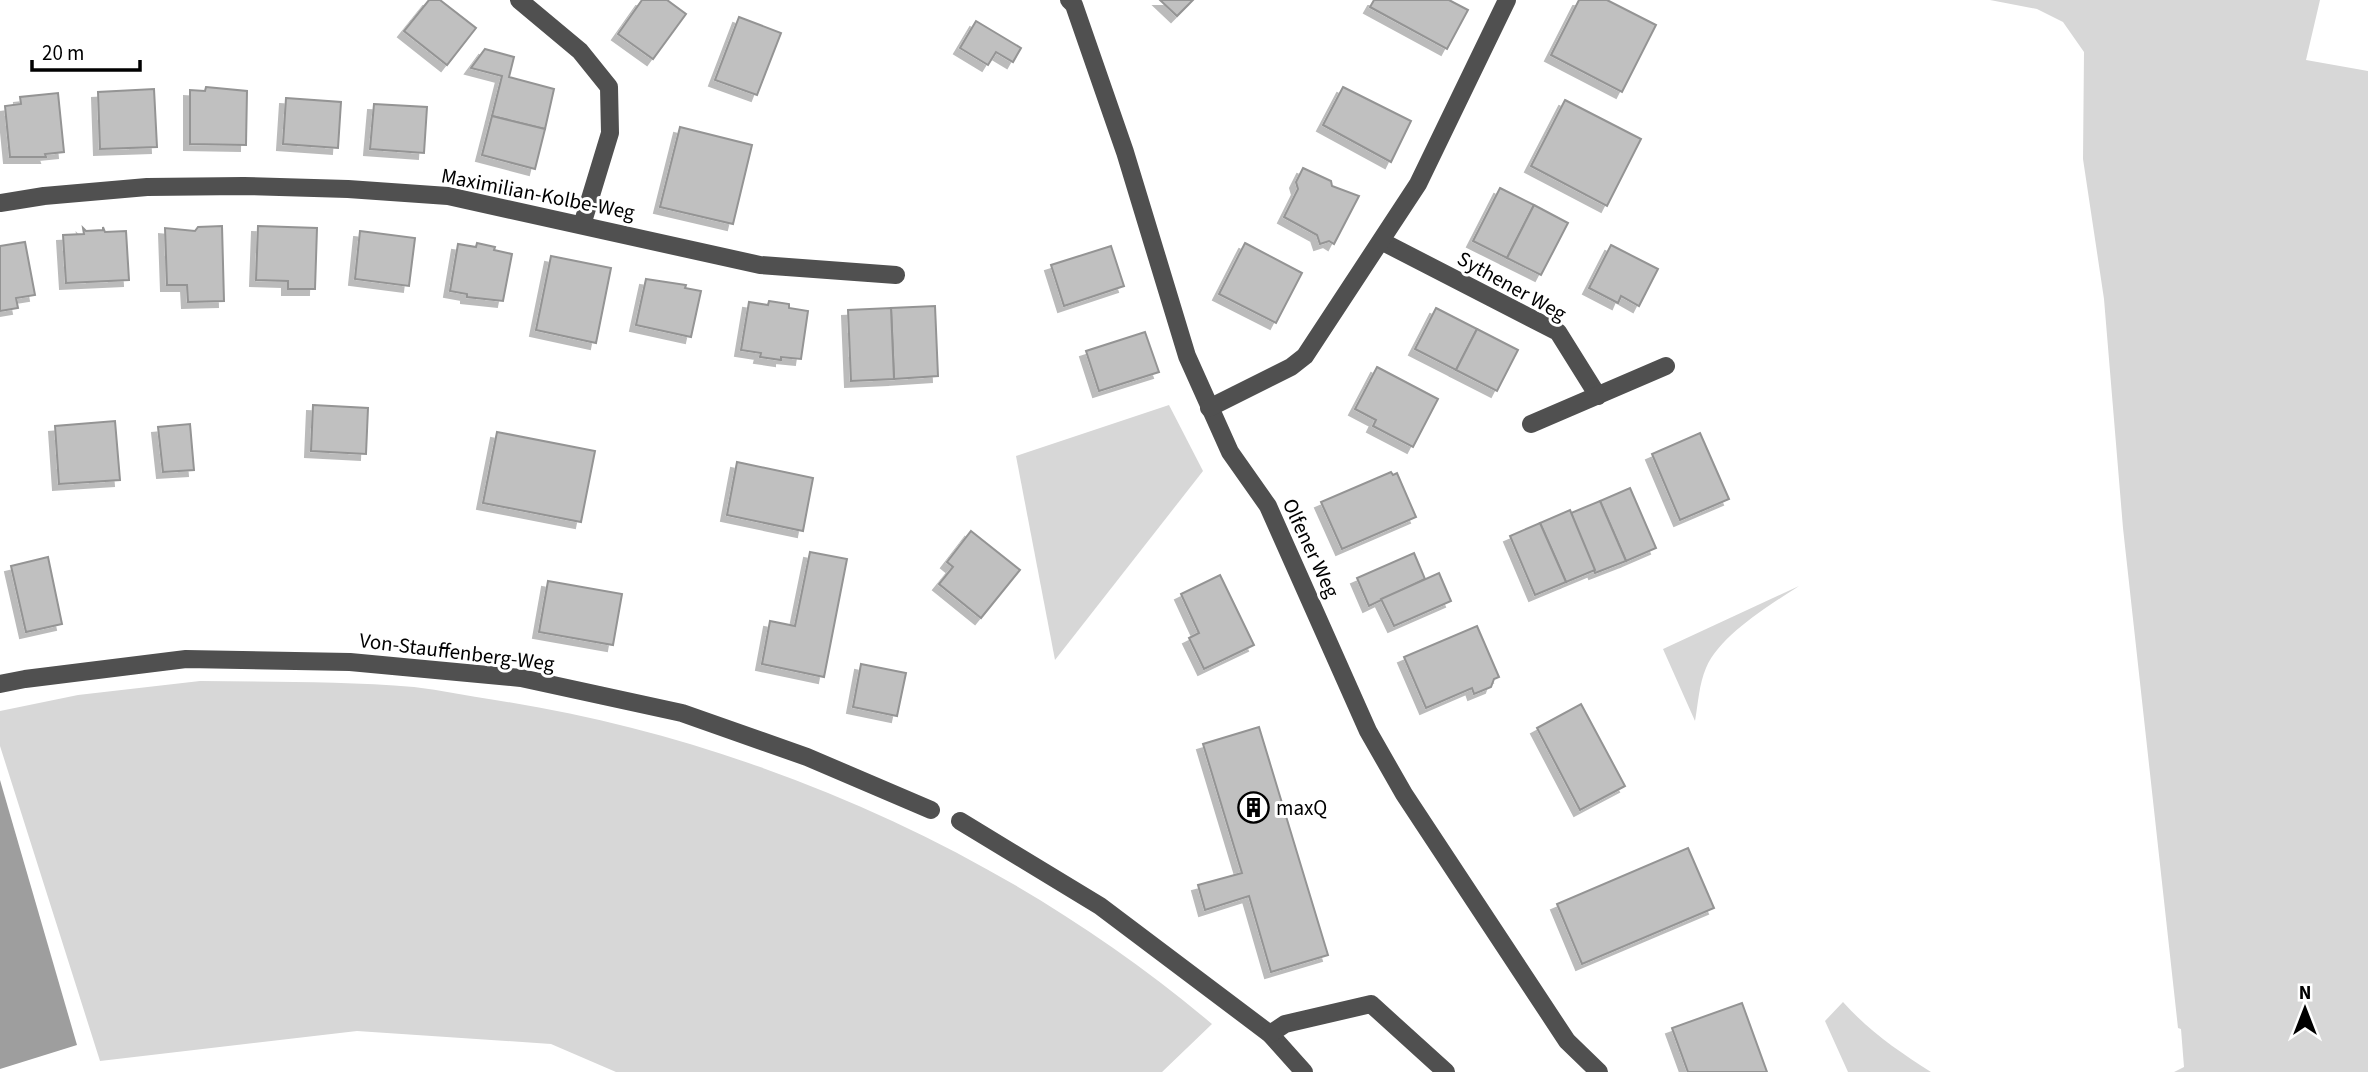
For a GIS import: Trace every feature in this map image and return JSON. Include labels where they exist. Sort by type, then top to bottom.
[{"type":"street","points":[[519,0],[580,51],[609,87],[610,133],[582,225]]},
{"type":"street","points":[[1209,408],[1291,367],[1305,356],[1418,184],[1507,0]]},
{"type":"street","name":"Olfener Weg","points":[[1074,2],[1125,152],[1187,356],[1230,452],[1268,506],[1368,731],[1404,794],[1567,1041],[1599,1072]]},
{"type":"street","name":"Maximilian-Kolbe-Weg","points":[[0,203],[44,196],[146,187],[348,189],[448,196],[760,265],[896,275]]},
{"type":"street","name":"Sythener Weg","points":[[1381,241],[1558,332],[1598,396]]},
{"type":"street","points":[[1531,424],[1666,366]]},
{"type":"street","name":"Von-Stauffenberg-Weg","points":[[0,684],[186,659],[351,662],[521,678],[682,713],[807,757],[931,810]]},
{"type":"street","points":[[960,821],[1100,906],[1270,1034],[1304,1072]]},
{"type":"street","points":[[1270,1034],[1285,1024],[1371,1004],[1446,1072]]},
{"type":"shaded area","points":[[1990,0],[2320,0],[2306,60],[2368,71],[2368,1072],[2174,1072],[2184,1067],[2181,1029],[2178,1028],[2123,528],[2104,299],[2083,159],[2084,52],[2063,22],[2037,9]]},
{"type":"shaded area","points":[[1169,405],[1203,471],[1055,660],[1016,456]]},
{"type":"shaded area","points":[[1799,586],[1747,622],[1722,644],[1706,668],[1695,721],[1663,649]]},
{"type":"shaded area","points":[[200,681],[361,684],[434,690],[593,719],[689,744],[783,775],[876,813],[965,857],[1051,907],[1134,963],[1212,1024],[1162,1072],[616,1072],[551,1044],[357,1031],[100,1061],[0,746],[0,711],[78,695]]},
{"type":"shaded area","points":[[0,780],[77,1045],[0,1069]]},
{"type":"shaded area","points":[[1843,1002],[1884,1040],[1931,1072],[1848,1072],[1825,1021]]},
{"type":"building","points":[[429,0],[440,0],[476,28],[447,65],[404,31]]},
{"type":"building","points":[[642,0],[667,0],[686,14],[653,59],[618,34]]},
{"type":"building","points":[[1160,0],[1193,0],[1177,16]]},
{"type":"building","points":[[1374,0],[1449,0],[1468,10],[1447,49],[1370,7]]},
{"type":"building","points":[[1579,0],[1607,0],[1656,25],[1622,92],[1551,55]]},
{"type":"building","points":[[739,17],[781,33],[757,95],[715,80]]},
{"type":"building","points":[[976,21],[1021,48],[1013,62],[996,52],[988,65],[960,48]]},
{"type":"building","points":[[485,49],[514,57],[509,77],[554,89],[545,129],[492,116],[502,76],[471,68]]},
{"type":"building","points":[[206,87],[247,91],[246,145],[190,144],[190,90],[205,91]]},
{"type":"building","points":[[1343,87],[1411,121],[1391,162],[1323,125]]},
{"type":"building","points":[[154,89],[157,147],[100,149],[98,92]]},
{"type":"building","points":[[58,93],[64,152],[45,154],[46,157],[10,157],[5,106],[21,104],[20,97]]},
{"type":"building","points":[[286,98],[341,102],[338,148],[283,144]]},
{"type":"building","points":[[1565,100],[1641,139],[1607,206],[1531,166]]},
{"type":"building","points":[[374,104],[427,107],[424,153],[370,149]]},
{"type":"building","points":[[492,116],[545,129],[535,169],[482,155]]},
{"type":"building","points":[[680,127],[752,145],[733,224],[660,207]]},
{"type":"building","points":[[1303,168],[1331,181],[1332,186],[1359,196],[1334,244],[1329,241],[1320,244],[1317,235],[1284,217],[1298,189],[1296,182]]},
{"type":"building","points":[[1500,188],[1534,205],[1507,258],[1473,241]]},
{"type":"building","points":[[1534,205],[1568,223],[1541,275],[1507,258]]},
{"type":"building","points":[[222,226],[224,301],[188,302],[187,285],[167,285],[165,228],[195,231],[198,227]]},
{"type":"building","points":[[258,226],[317,228],[315,289],[288,289],[288,281],[256,280]]},
{"type":"building","points":[[103,227],[105,232],[126,231],[129,280],[66,283],[63,235],[84,234],[83,228],[86,231],[103,230]]},
{"type":"building","points":[[360,231],[415,238],[409,286],[355,279]]},
{"type":"building","points":[[25,242],[35,295],[16,298],[18,308],[0,311],[0,246]]},
{"type":"building","points":[[477,243],[512,254],[503,301],[467,297],[467,294],[450,291],[458,244],[476,247]]},
{"type":"building","points":[[1245,243],[1302,273],[1276,323],[1219,294]]},
{"type":"building","points":[[1611,245],[1658,269],[1639,306],[1621,296],[1618,303],[1589,288]]},
{"type":"building","points":[[1111,246],[1124,286],[1064,306],[1051,265]]},
{"type":"building","points":[[551,256],[611,268],[596,343],[536,330]]},
{"type":"building","points":[[646,279],[686,285],[685,288],[701,291],[691,337],[636,325]]},
{"type":"building","points":[[769,301],[808,311],[801,359],[760,357],[761,353],[741,350],[749,302],[768,305]]},
{"type":"building","points":[[935,306],[938,376],[894,379],[891,308]]},
{"type":"building","points":[[891,308],[894,379],[851,381],[848,310]]},
{"type":"building","points":[[1436,308],[1477,329],[1456,370],[1415,349]]},
{"type":"building","points":[[1477,329],[1518,350],[1497,391],[1456,370]]},
{"type":"building","points":[[1145,332],[1159,372],[1099,391],[1086,351]]},
{"type":"building","points":[[1377,367],[1438,399],[1413,447],[1373,426],[1376,420],[1355,409]]},
{"type":"building","points":[[313,405],[368,408],[366,454],[311,451]]},
{"type":"building","points":[[115,421],[120,480],[59,484],[55,426]]},
{"type":"building","points":[[190,424],[194,470],[163,472],[158,427]]},
{"type":"building","points":[[497,432],[595,451],[581,522],[483,503]]},
{"type":"building","points":[[1700,433],[1729,499],[1680,520],[1652,454]]},
{"type":"building","points":[[737,462],[813,478],[803,531],[727,515]]},
{"type":"building","points":[[1391,472],[1393,475],[1397,473],[1416,517],[1342,549],[1321,502]]},
{"type":"building","points":[[1630,488],[1656,548],[1626,561],[1600,501]]},
{"type":"building","points":[[1600,501],[1626,561],[1595,573],[1571,513]]},
{"type":"building","points":[[1570,510],[1595,570],[1566,582],[1540,523]]},
{"type":"building","points":[[1540,523],[1566,582],[1535,595],[1510,536]]},
{"type":"building","points":[[971,531],[1020,570],[981,618],[939,584],[953,567],[947,562]]},
{"type":"building","points":[[810,552],[847,559],[824,677],[762,664],[770,621],[795,626]]},
{"type":"building","points":[[1414,553],[1425,579],[1369,606],[1357,578]]},
{"type":"building","points":[[48,557],[62,624],[26,632],[11,566]]},
{"type":"building","points":[[1439,573],[1451,601],[1394,626],[1381,599]]},
{"type":"building","points":[[1220,575],[1254,645],[1204,669],[1189,638],[1199,633],[1181,594]]},
{"type":"building","points":[[548,581],[622,594],[613,645],[539,632]]},
{"type":"building","points":[[1477,626],[1499,677],[1494,679],[1491,687],[1474,694],[1472,688],[1426,708],[1404,657]]},
{"type":"building","points":[[861,664],[906,673],[897,716],[853,707]]},
{"type":"building","points":[[1581,704],[1625,786],[1580,810],[1537,728]]},
{"type":"building","name":"maxQ","points":[[1259,727],[1328,955],[1271,972],[1249,896],[1205,910],[1198,885],[1242,873],[1203,744]]},
{"type":"building","points":[[1688,848],[1714,908],[1582,964],[1557,904]]},
{"type":"building","points":[[1742,1003],[1767,1072],[1688,1072],[1672,1028]]},
{"type":"place","name":"maxQ","points":[[1253,808]]}]
